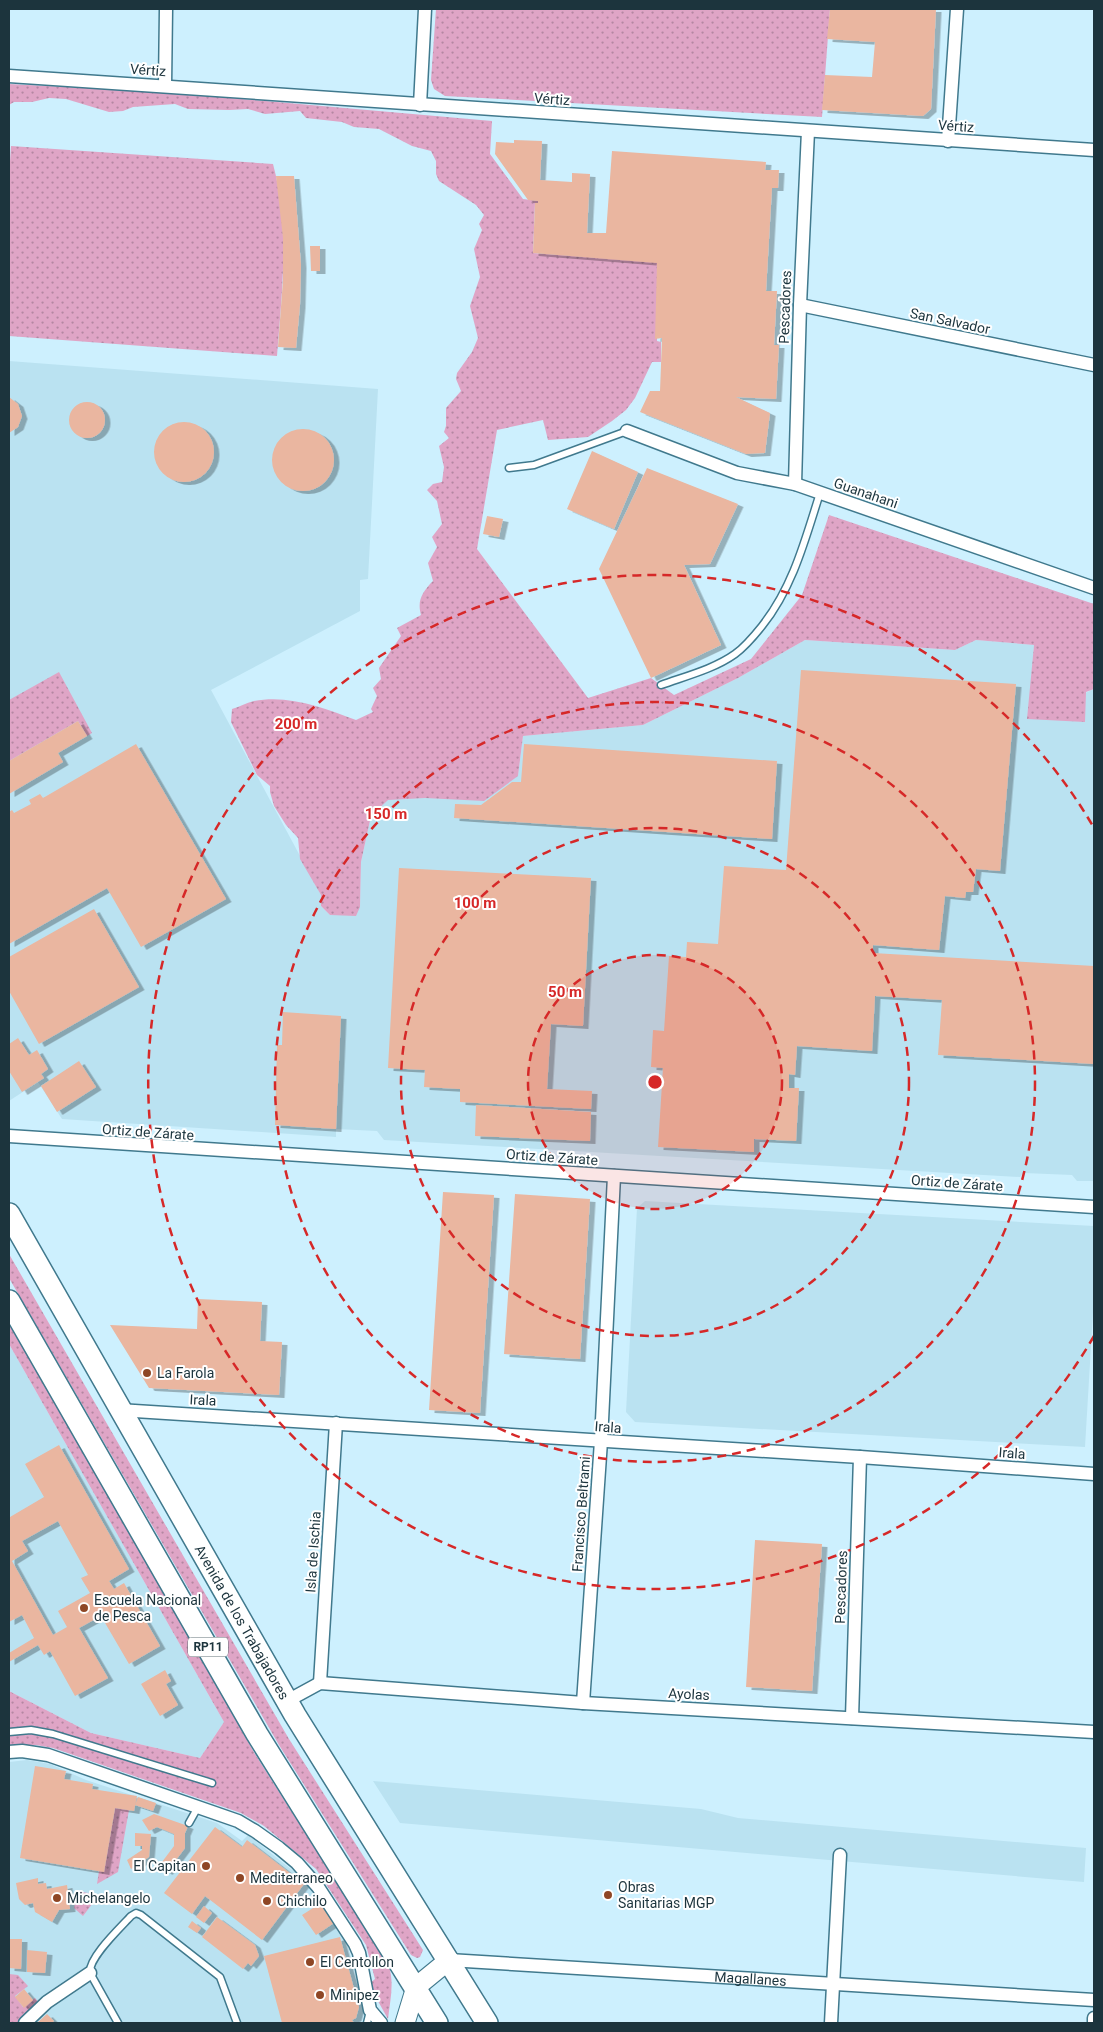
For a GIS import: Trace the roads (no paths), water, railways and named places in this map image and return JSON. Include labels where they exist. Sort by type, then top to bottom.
[{"type":"main road","name":"Avenida de los Trabajadores","points":[[9,1214],[119,1410],[287,1701],[487,2023]]},
{"type":"main road","name":"RP11","points":[[9,1301],[257,1734],[437,2023]]},
{"type":"main road","points":[[405,2023],[416,1987],[449,1960]]},
{"type":"street","points":[[165,86],[166,9]]},
{"type":"street","points":[[420,105],[425,9]]},
{"type":"street","points":[[948,141],[957,9]]},
{"type":"street","name":"Vértiz","points":[[9,76],[1094,150]]},
{"type":"street","name":"Pescadores","points":[[795,484],[800,305],[808,131]]},
{"type":"street","name":"San Salvador","points":[[800,305],[1094,365]]},
{"type":"street","name":"Guanahani","points":[[627,431],[737,473],[795,484],[1094,588]]},
{"type":"street","name":"Ortiz de Zárate","points":[[9,1136],[1094,1207]]},
{"type":"street","name":"Francisco Beltrami","points":[[583,1703],[601,1441],[614,1176]]},
{"type":"street","name":"Irala","points":[[119,1410],[860,1457],[1094,1474]]},
{"type":"street","name":"Isla de Ischia","points":[[320,1683],[336,1423]]},
{"type":"street","name":"Pescadores","points":[[852,1718],[860,1457]]},
{"type":"street","points":[[287,1701],[320,1683]]},
{"type":"street","name":"Ayolas","points":[[320,1683],[583,1703],[1094,1732]]},
{"type":"street","points":[[9,1752],[22,1751],[48,1756],[198,1808],[251,1828],[279,1848],[309,1875],[356,1944],[370,2010],[381,2023]]},
{"type":"street","points":[[831,2023],[840,1855]]},
{"type":"street","name":"Magallanes","points":[[449,1960],[1094,2000]]},
{"type":"street","points":[[25,2023],[47,2002],[90,1974]]},
{"type":"street","points":[[1094,2018],[1094,2023]]},
{"type":"lane","points":[[509,468],[534,465],[627,431]]},
{"type":"lane","points":[[661,686],[736,654],[751,640],[783,596],[794,573],[820,493]]},
{"type":"lane","points":[[9,1732],[31,1730],[53,1734],[212,1783]]},
{"type":"lane","points":[[189,1823],[198,1808]]},
{"type":"lane","points":[[118,2023],[90,1974],[90,1969],[94,1959],[131,1916],[138,1914],[220,1977],[237,2023]]},
{"type":"lane","points":[[367,2023],[370,2010]]},
{"type":"place","name":"La Farola","points":[[147,1373]]},
{"type":"place","name":"Escuela Nacional de Pesca","points":[[84,1608]]},
{"type":"place","name":"El Capitan","points":[[206,1866]]},
{"type":"place","name":"Mediterraneo","points":[[240,1878]]},
{"type":"place","name":"Obras Sanitarias MGP","points":[[608,1895]]},
{"type":"place","name":"Michelangelo","points":[[57,1898]]},
{"type":"place","name":"Chichilo","points":[[267,1901]]},
{"type":"place","name":"El Centollon","points":[[310,1962]]},
{"type":"place","name":"Minipez","points":[[320,1995]]}]
